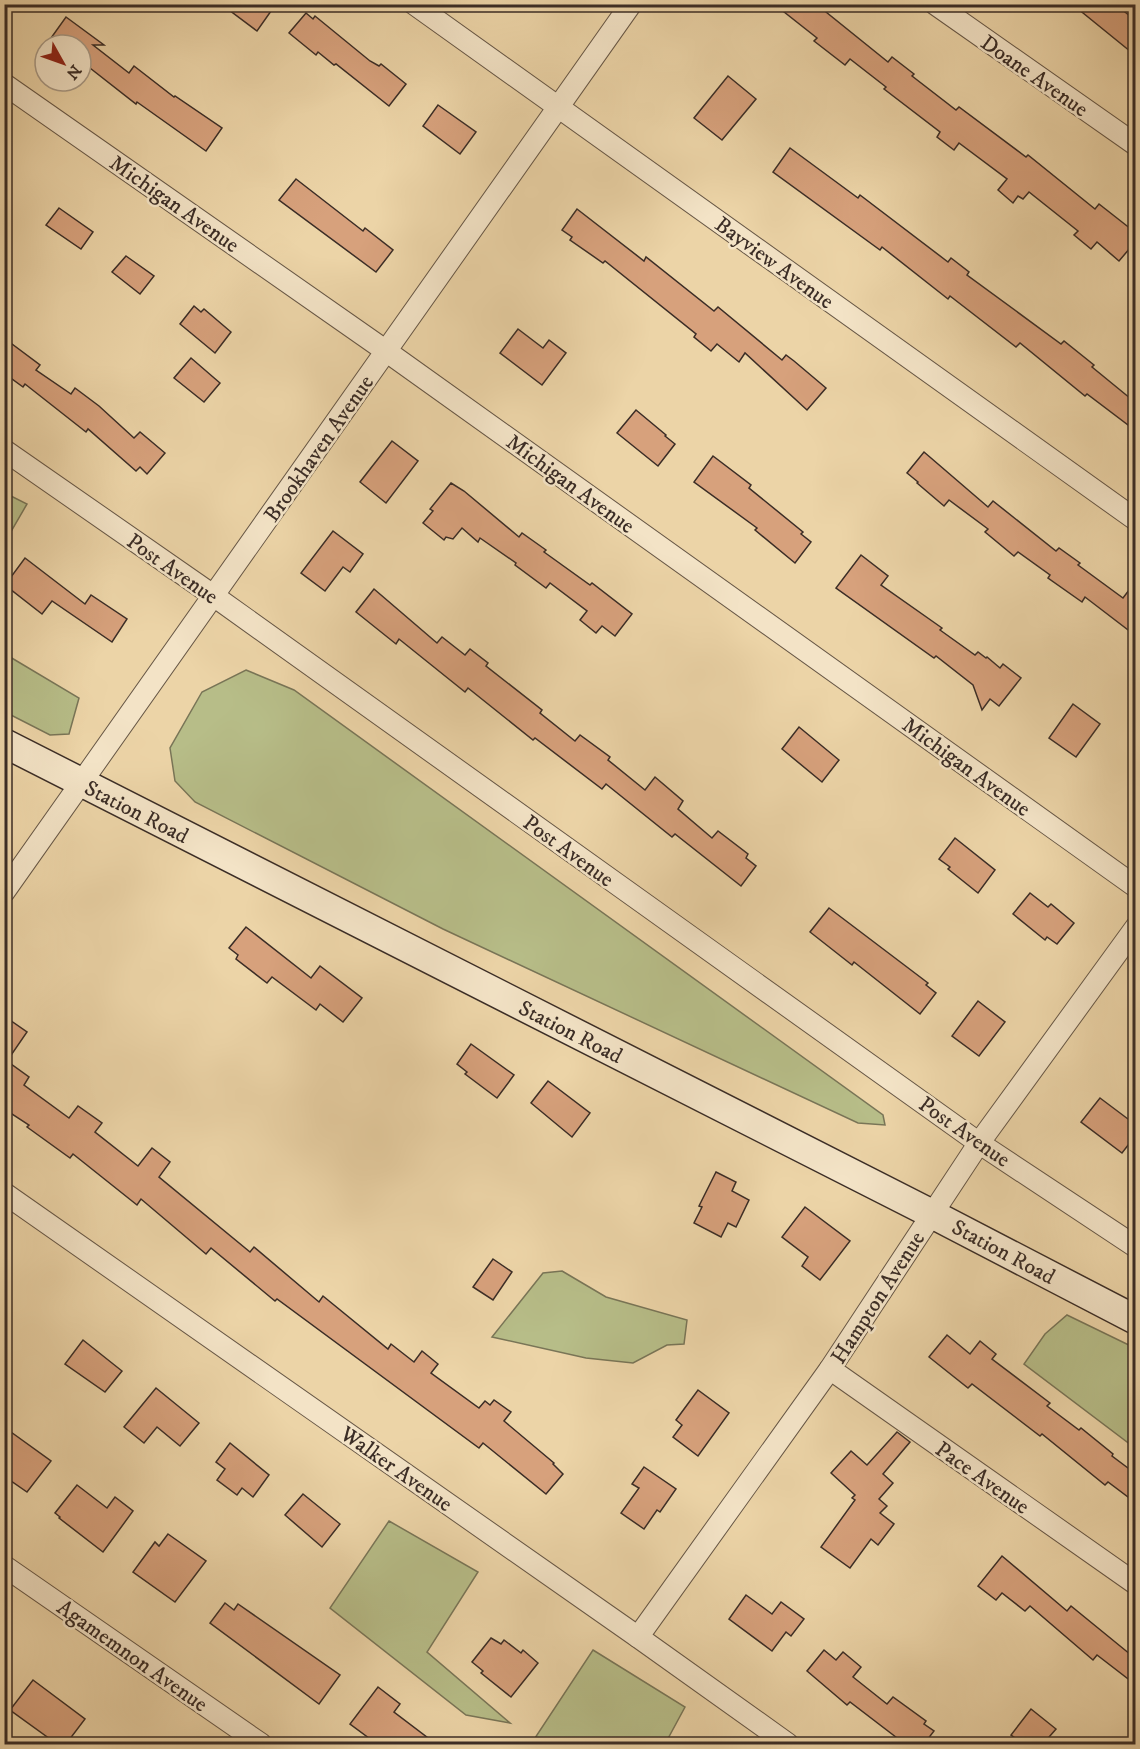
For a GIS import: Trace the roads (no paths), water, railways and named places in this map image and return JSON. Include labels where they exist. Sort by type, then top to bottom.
[{"type":"main road","name":"Station Road","points":[[4,744],[932,1214],[1136,1320]]},
{"type":"street","name":"Bayview Avenue","points":[[414,4],[1136,520]]},
{"type":"street","name":"Brookhaven Avenue","points":[[4,892],[631,4]]},
{"type":"street","name":"Doane Avenue","points":[[935,4],[1136,146]]},
{"type":"street","name":"Michigan Avenue","points":[[4,84],[386,351],[1136,887]]},
{"type":"street","name":"Post Avenue","points":[[4,450],[214,596],[980,1143],[1136,1247]]},
{"type":"street","name":"Hampton Avenue","points":[[638,1637],[830,1369],[980,1143],[1136,927]]},
{"type":"street","name":"Walker Avenue","points":[[4,1193],[788,1744]]},
{"type":"street","name":"Pace Avenue","points":[[830,1369],[1136,1584]]},
{"type":"street","name":"Agamemnon Avenue","points":[[4,1566],[261,1744]]}]
